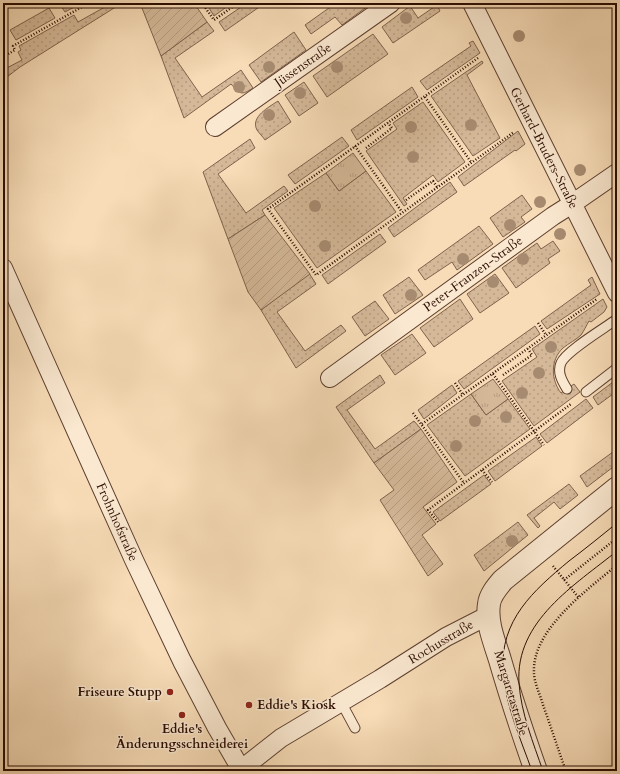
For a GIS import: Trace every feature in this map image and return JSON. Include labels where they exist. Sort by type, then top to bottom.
[{"type":"street","name":"Jüssenstraße","points":[[215,127],[391,3]]},
{"type":"street","name":"Gerhard-Bruders-Straße","points":[[472,3],[615,290]]},
{"type":"street","name":"Peter-Franzen-Straße","points":[[330,378],[553,216],[617,173]]},
{"type":"street","name":"Frohnhofstraße","points":[[3,268],[134,560],[214,722],[241,770]]},
{"type":"street","name":"Rochusstraße","points":[[241,770],[280,738],[380,679],[446,637],[489,615],[489,603],[494,590],[503,580],[617,488]]},
{"type":"street","name":"Margaretastraße","points":[[489,615],[491,628],[508,687],[536,771]]},
{"type":"lane","points":[[567,389],[560,373],[561,363],[568,354],[617,319]]},
{"type":"lane","points":[[586,392],[617,368]]},
{"type":"lane","points":[[341,702],[355,728]]},
{"type":"path","points":[[3,57],[15,50],[13,46],[90,3]]},
{"type":"path","points":[[202,3],[214,20],[238,3]]},
{"type":"path","points":[[494,48],[268,209],[316,275],[530,121]]},
{"type":"path","points":[[425,96],[471,162]]},
{"type":"path","points":[[366,148],[392,128],[388,123]]},
{"type":"path","points":[[355,146],[402,212]]},
{"type":"path","points":[[406,200],[433,181],[437,187]]},
{"type":"path","points":[[422,424],[546,335],[615,290]]},
{"type":"path","points":[[538,323],[546,335]]},
{"type":"path","points":[[503,375],[532,355],[528,348]]},
{"type":"path","points":[[493,374],[544,444]]},
{"type":"path","points":[[455,383],[463,395]]},
{"type":"path","points":[[438,522],[428,510],[586,392]]},
{"type":"path","points":[[414,413],[464,483]]},
{"type":"path","points":[[482,470],[492,482]]},
{"type":"path","points":[[564,580],[617,538]]},
{"type":"path","points":[[551,564],[579,598]]},
{"type":"path","points":[[566,771],[536,683],[534,670],[536,656],[546,634],[555,620],[617,565]]},
{"type":"green space","points":[[59,3],[82,3],[65,12]]},
{"type":"green space","points":[[112,3],[122,3],[20,67],[3,80],[3,70],[22,60],[18,52],[21,50],[19,46],[74,15],[78,22]]},
{"type":"green space","points":[[140,3],[194,3],[207,22],[161,56]]},
{"type":"green space","points":[[206,3],[232,3],[214,16]]},
{"type":"green space","points":[[247,3],[265,3],[225,31],[219,22]]},
{"type":"green space","points":[[336,3],[372,3],[342,25],[335,17],[311,34],[305,25]]},
{"type":"green space","points":[[437,5],[440,11],[393,43],[382,27],[410,6],[418,18]]},
{"type":"green space","points":[[49,8],[55,18],[16,40],[10,30]]},
{"type":"green space","points":[[207,22],[214,31],[175,58],[202,97],[241,70],[253,88],[241,93],[231,84],[184,118],[161,56]]},
{"type":"green space","points":[[294,32],[306,50],[261,82],[249,65]]},
{"type":"green space","points":[[373,34],[388,54],[327,97],[313,76]]},
{"type":"green space","points":[[473,41],[480,53],[427,90],[420,81],[471,46],[469,43]]},
{"type":"green space","points":[[482,61],[483,63],[467,75],[500,138],[473,156],[431,96]]},
{"type":"green space","points":[[304,82],[318,103],[299,116],[285,95]]},
{"type":"green space","points":[[412,87],[418,97],[357,140],[351,130]]},
{"type":"green space","points":[[278,101],[291,122],[265,140],[257,130],[256,121],[266,109]]},
{"type":"green space","points":[[423,102],[465,162],[438,182],[433,175],[403,198],[407,204],[404,206],[366,151],[397,129],[393,123]]},
{"type":"green space","points":[[518,131],[525,144],[464,186],[458,177]]},
{"type":"green space","points":[[342,137],[349,146],[295,184],[288,175]]},
{"type":"green space","points":[[250,139],[255,148],[218,174],[246,213],[284,186],[288,191],[262,210],[265,215],[228,239],[203,172]]},
{"type":"green space","points":[[353,153],[366,171],[339,191],[326,173]]},
{"type":"green space","points":[[366,171],[396,212],[317,268],[274,208],[326,173],[339,191]]},
{"type":"green space","points":[[450,182],[457,192],[394,237],[388,228]]},
{"type":"green space","points":[[522,195],[532,209],[521,217],[525,222],[503,237],[490,218]]},
{"type":"green space","points":[[265,215],[310,274],[261,310],[248,292],[228,239]]},
{"type":"green space","points":[[479,226],[493,244],[457,270],[452,262],[425,280],[418,270]]},
{"type":"green space","points":[[380,234],[386,242],[328,284],[322,275]]},
{"type":"green space","points":[[553,241],[560,251],[548,259],[550,263],[516,288],[502,268],[537,243],[541,249]]},
{"type":"green space","points":[[309,273],[316,284],[277,312],[305,351],[341,325],[346,331],[296,368],[261,310]]},
{"type":"green space","points":[[495,274],[509,293],[480,313],[467,294]]},
{"type":"green space","points":[[409,277],[423,295],[395,314],[383,295]]},
{"type":"green space","points":[[592,277],[600,294],[547,329],[541,321],[591,285],[588,280]]},
{"type":"green space","points":[[460,299],[473,319],[434,347],[420,328]]},
{"type":"green space","points":[[603,299],[607,307],[604,312],[591,322],[589,321],[581,335],[563,348],[554,364],[553,370],[555,382],[561,393],[574,384],[580,392],[534,426],[502,381],[537,357],[532,349]]},
{"type":"green space","points":[[375,301],[389,319],[365,336],[352,317]]},
{"type":"green space","points":[[535,326],[540,334],[464,389],[458,381]]},
{"type":"green space","points":[[412,334],[426,353],[395,375],[381,355]]},
{"type":"green space","points":[[380,375],[385,383],[347,410],[375,449],[414,421],[421,429],[374,463],[336,407]]},
{"type":"green space","points":[[493,379],[508,399],[486,415],[471,394]]},
{"type":"green space","points":[[617,379],[617,391],[598,405],[593,397]]},
{"type":"green space","points":[[452,385],[457,393],[424,419],[418,410]]},
{"type":"green space","points":[[471,394],[486,415],[508,399],[530,429],[465,476],[427,425]]},
{"type":"green space","points":[[586,399],[593,408],[547,443],[540,434]]},
{"type":"green space","points":[[421,429],[457,482],[423,507],[436,524],[422,535],[443,564],[428,576],[380,500],[394,490],[374,463]]},
{"type":"green space","points":[[536,437],[542,446],[495,481],[488,471]]},
{"type":"green space","points":[[617,449],[617,464],[587,487],[580,476]]},
{"type":"green space","points":[[484,475],[491,484],[440,521],[433,512]]},
{"type":"green space","points":[[569,484],[578,495],[560,509],[554,502],[534,518],[540,526],[538,528],[527,515]]},
{"type":"green space","points":[[518,522],[528,535],[484,571],[474,555]]},
{"type":"tram line","points":[[532,771],[514,722],[504,684],[503,653],[507,637],[521,608],[543,584],[569,561],[617,523]]},
{"type":"tram line","points":[[543,771],[522,705],[519,683],[520,661],[527,641],[537,623],[551,606],[566,591],[617,551]]},
{"type":"place","name":"Friseure Stupp","points":[[170,692]]},
{"type":"place","name":"Eddie's Kiosk","points":[[249,705]]},
{"type":"place","name":"Eddie's Änderungsschneiderei","points":[[182,715]]}]
